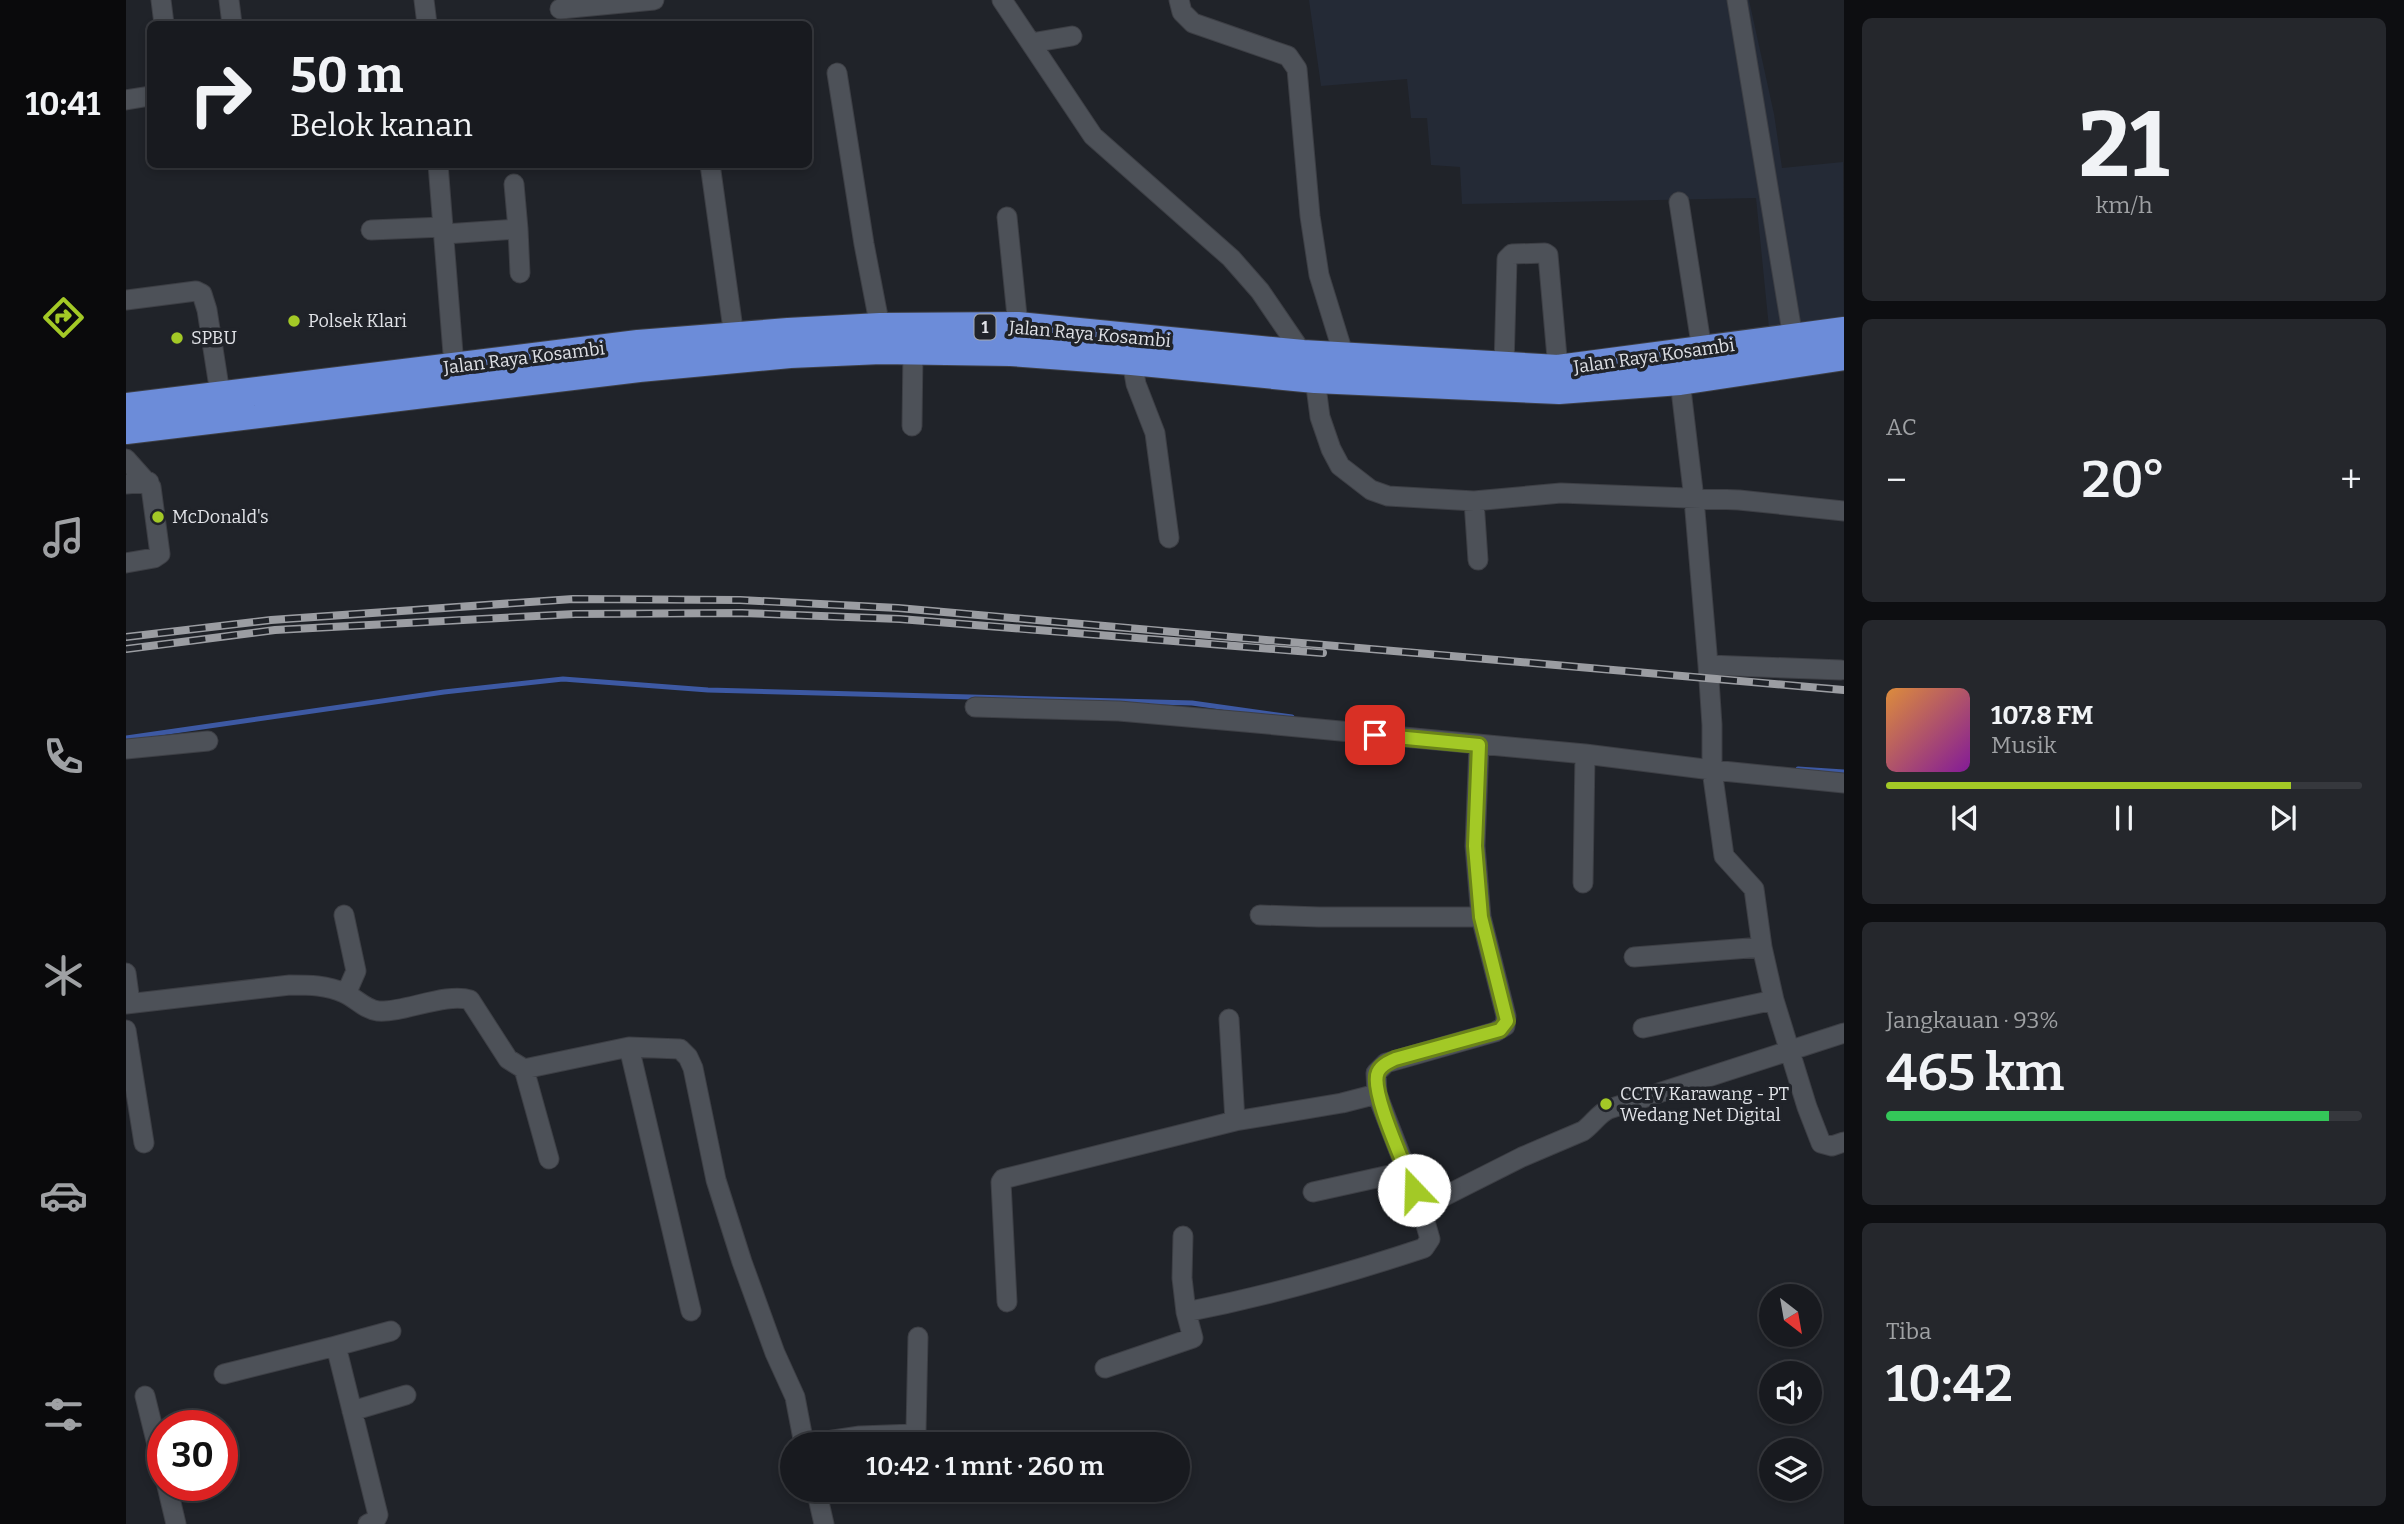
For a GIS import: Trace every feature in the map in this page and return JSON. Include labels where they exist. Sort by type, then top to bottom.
[{"type":"highway","name":"Jalan Raya Kosambi","points":[[127,419],[222,406],[454,366],[638,344],[880,327],[1018,326],[1303,354],[1558,369],[1844,331]]},
{"type":"highway","name":"Jalan Raya Kosambi","points":[[222,406],[790,354],[913,350],[1011,352],[1132,360],[1315,379],[1559,390],[1680,381],[1844,356]]},
{"type":"street","points":[[161,0],[164,21]]},
{"type":"street","points":[[229,0],[232,21]]},
{"type":"street","points":[[424,0],[427,21]]},
{"type":"street","points":[[560,9],[654,0]]},
{"type":"street","points":[[1002,0],[1093,136],[1231,258],[1260,291],[1303,354]]},
{"type":"street","points":[[1179,0],[1182,12],[1193,23],[1289,56],[1294,62],[1297,69],[1310,216],[1320,275],[1344,356]]},
{"type":"street","points":[[1737,0],[1793,338]]},
{"type":"street","points":[[1031,43],[1072,36]]},
{"type":"street","points":[[837,73],[880,327]]},
{"type":"street","points":[[126,100],[147,96]]},
{"type":"street","points":[[438,168],[454,366]]},
{"type":"street","points":[[711,168],[734,336]]},
{"type":"street","points":[[514,184],[520,273]]},
{"type":"street","points":[[1679,202],[1702,350]]},
{"type":"street","points":[[1007,217],[1018,326]]},
{"type":"street","points":[[372,230],[518,229]]},
{"type":"street","points":[[1504,366],[1507,259],[1512,254],[1545,253],[1548,255],[1558,369]]},
{"type":"street","points":[[126,300],[196,291],[202,294],[222,406]]},
{"type":"street","points":[[912,426],[913,350]]},
{"type":"street","points":[[1132,360],[1136,384],[1154,433],[1169,538]]},
{"type":"street","points":[[1315,379],[1320,416],[1340,466],[1353,479],[1388,496],[1474,501],[1562,493],[1739,500],[1844,510]]},
{"type":"street","points":[[1680,381],[1694,499],[1708,665],[1712,725],[1711,766],[1724,856],[1755,889],[1762,947],[1774,1000],[1789,1053],[1821,1143],[1832,1146],[1844,1142]]},
{"type":"street","points":[[126,459],[149,482],[160,554],[154,558],[126,563]]},
{"type":"street","points":[[126,484],[149,482]]},
{"type":"street","points":[[1474,501],[1478,560]]},
{"type":"street","points":[[1708,665],[1841,670]]},
{"type":"street","points":[[975,707],[1118,711],[1711,766],[1844,783]]},
{"type":"street","points":[[126,750],[208,741]]},
{"type":"street","points":[[1186,1312],[1242,1301],[1350,1273],[1424,1248],[1430,1239],[1408,1171],[1377,1094],[1376,1073],[1386,1063],[1395,1059],[1495,1032],[1505,1026],[1506,1017],[1481,917],[1475,846],[1479,745]]},
{"type":"street","points":[[1583,883],[1585,754]]},
{"type":"street","points":[[344,915],[356,971],[346,994]]},
{"type":"street","points":[[1260,915],[1481,917]]},
{"type":"street","points":[[1634,957],[1762,947]]},
{"type":"street","points":[[126,973],[128,1003],[290,985],[329,988],[379,1011],[457,999],[470,1000],[508,1059],[524,1069],[549,1159]]},
{"type":"street","points":[[1643,1028],[1774,1000]]},
{"type":"street","points":[[1230,1020],[1235,1121]]},
{"type":"street","points":[[126,1030],[144,1143]]},
{"type":"street","points":[[1421,1208],[1522,1157],[1583,1131],[1592,1125],[1603,1111],[1844,1034]]},
{"type":"street","points":[[524,1069],[629,1047],[680,1049],[691,1062],[716,1180],[775,1353],[795,1397],[803,1432]]},
{"type":"street","points":[[629,1047],[691,1311]]},
{"type":"street","points":[[1007,1302],[1002,1180],[1235,1121],[1342,1103],[1377,1094]]},
{"type":"street","points":[[1313,1192],[1408,1171]]},
{"type":"street","points":[[1105,1367],[1191,1340],[1194,1334],[1186,1312],[1182,1278],[1183,1236]]},
{"type":"street","points":[[224,1374],[391,1331]]},
{"type":"street","points":[[914,1432],[918,1337]]},
{"type":"street","points":[[336,1346],[377,1516],[375,1521],[368,1524]]},
{"type":"street","points":[[352,1411],[406,1395]]},
{"type":"street","points":[[145,1396],[148,1410]]},
{"type":"street","points":[[171,1501],[176,1524]]},
{"type":"street","points":[[819,1502],[824,1524]]},
{"type":"shaded area","points":[[1309,0],[1749,0],[1774,114],[1782,168],[1843,162],[1844,320],[1769,328],[1756,198],[1462,204],[1460,167],[1431,165],[1427,118],[1411,118],[1407,79],[1321,86]]},
{"type":"waterway","points":[[126,738],[444,692],[563,679],[708,690],[1192,703],[1292,717]]},
{"type":"waterway","points":[[1798,769],[1844,772]]},
{"type":"railway","points":[[126,637],[271,620],[573,599],[740,600],[898,608],[1844,690]]},
{"type":"railway","points":[[126,649],[275,630],[575,614],[742,613],[900,619],[1323,653]]},
{"type":"place","name":"Polsek Klari","points":[[294,321]]},
{"type":"place","name":"SPBU","points":[[177,338]]},
{"type":"place","name":"McDonald's","points":[[158,517]]},
{"type":"place","name":"CCTV Karawang - PT Wedang Net Digital","points":[[1606,1104]]},
{"type":"route","points":[[1375,735],[1479,745],[1475,846],[1481,917],[1507,1021],[1505,1026],[1495,1032],[1395,1059],[1386,1063],[1376,1073],[1377,1094],[1414,1190]]}]
